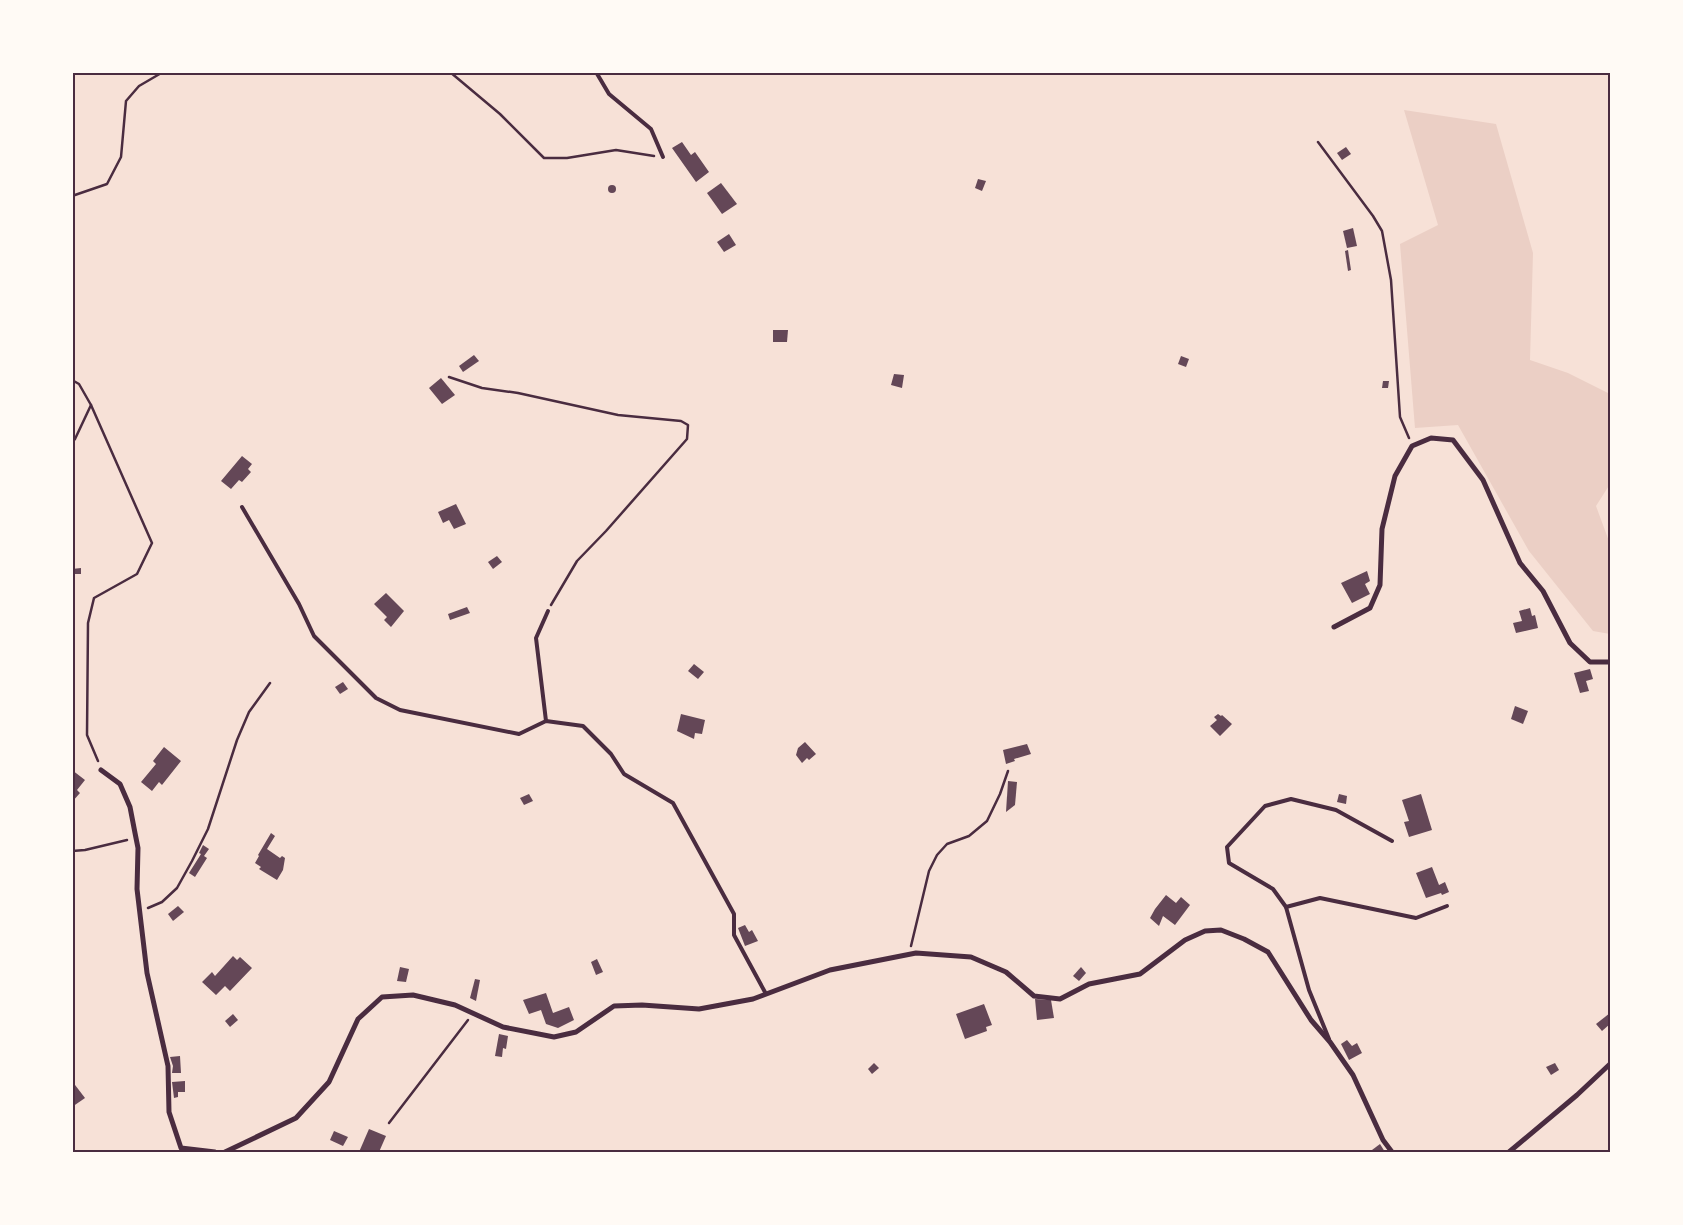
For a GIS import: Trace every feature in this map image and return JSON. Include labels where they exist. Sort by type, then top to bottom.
[{"type":"street","points":[[1334,627],[1370,608],[1380,585],[1382,529],[1395,476],[1412,446],[1431,438],[1453,440],[1484,480],[1520,563],[1543,590],[1570,643],[1590,662],[1610,662]]},
{"type":"street","points":[[101,770],[120,784],[130,807],[136,837],[138,848],[137,889],[147,973],[168,1066],[169,1112],[181,1148],[215,1152]]},
{"type":"street","points":[[225,1152],[296,1118],[329,1082],[358,1019],[382,997],[413,995],[455,1005],[504,1027],[554,1037],[576,1032],[614,1006],[642,1005],[699,1009],[753,999],[830,970],[916,953],[971,957],[1006,972],[1034,996],[1060,999],[1089,984],[1140,974],[1185,940],[1205,931],[1221,930],[1244,939],[1268,952],[1311,1020],[1330,1042],[1353,1075],[1383,1140],[1392,1152]]},
{"type":"street","points":[[1509,1152],[1577,1095],[1610,1064]]},
{"type":"lane","points":[[596,72],[608,94],[651,129],[663,157]]},
{"type":"lane","points":[[242,507],[299,604],[314,636],[376,698],[400,710],[519,734],[546,721],[583,726],[611,754],[624,774],[673,802],[734,914],[734,935],[766,994]]},
{"type":"lane","points":[[546,721],[536,638],[548,612]]},
{"type":"lane","points":[[1330,1042],[1309,990],[1286,907],[1272,889],[1229,863],[1227,847],[1265,806],[1291,799],[1336,810],[1392,841]]},
{"type":"lane","points":[[1286,907],[1320,898],[1416,918],[1447,906]]},
{"type":"path","points":[[72,196],[108,184],[121,157],[126,101],[139,86],[163,72]]},
{"type":"path","points":[[450,72],[500,114],[544,158],[567,158],[616,150],[663,157]]},
{"type":"path","points":[[1318,142],[1382,231],[1391,280],[1400,416],[1412,446]]},
{"type":"path","points":[[449,377],[482,388],[518,393],[618,415],[681,421],[688,425],[687,439],[577,561],[548,612]]},
{"type":"path","points":[[72,380],[79,384],[91,405],[152,543],[137,574],[94,598],[88,623],[87,735],[101,770]]},
{"type":"path","points":[[72,442],[76,440],[91,405]]},
{"type":"path","points":[[140,911],[162,902],[177,888],[208,829],[237,740],[249,712],[270,683]]},
{"type":"path","points":[[909,955],[929,871],[937,855],[947,844],[969,836],[986,820],[1000,794],[1008,772]]},
{"type":"path","points":[[72,851],[85,850],[136,837]]},
{"type":"path","points":[[389,1123],[473,1013]]},
{"type":"shaded area","points":[[1404,110],[1496,124],[1533,253],[1530,360],[1568,373],[1610,394],[1610,484],[1596,506],[1610,544],[1610,634],[1593,631],[1529,551],[1458,425],[1415,428],[1400,244],[1438,225]]},
{"type":"building","points":[[682,142],[691,155],[695,152],[709,172],[696,182],[672,148]]},
{"type":"building","points":[[1346,147],[1351,154],[1342,160],[1337,153]]},
{"type":"building","points":[[978,179],[986,181],[982,191],[975,188]]},
{"type":"building","points":[[721,183],[737,204],[722,214],[707,193]]},
{"type":"building","points":[[612,185],[616,189],[612,193],[608,189]]},
{"type":"building","points":[[1353,228],[1357,246],[1347,248],[1343,231]]},
{"type":"building","points":[[729,234],[736,245],[724,252],[717,242]]},
{"type":"building","points":[[1348,250],[1351,270],[1348,271],[1345,251]]},
{"type":"building","points":[[773,330],[788,330],[787,342],[773,342]]},
{"type":"building","points":[[474,355],[479,361],[463,372],[459,366]]},
{"type":"building","points":[[1181,356],[1189,359],[1186,367],[1178,364]]},
{"type":"building","points":[[894,374],[904,375],[902,388],[891,385]]},
{"type":"building","points":[[441,378],[455,395],[442,404],[429,388]]},
{"type":"building","points":[[1383,381],[1389,381],[1388,388],[1382,388]]},
{"type":"building","points":[[242,456],[252,464],[248,469],[251,472],[242,482],[239,480],[231,489],[221,481]]},
{"type":"building","points":[[456,504],[466,524],[454,529],[449,520],[443,523],[438,512]]},
{"type":"building","points":[[497,556],[502,562],[493,569],[488,562]]},
{"type":"building","points":[[81,568],[81,574],[75,574],[75,578],[72,579],[72,569]]},
{"type":"building","points":[[1367,571],[1370,581],[1365,584],[1370,594],[1352,603],[1341,583]]},
{"type":"building","points":[[386,593],[404,611],[391,627],[384,620],[387,617],[374,604]]},
{"type":"building","points":[[467,607],[470,613],[450,620],[448,614]]},
{"type":"building","points":[[1530,608],[1532,616],[1535,615],[1538,628],[1516,633],[1513,623],[1522,621],[1519,611]]},
{"type":"building","points":[[694,664],[704,672],[698,679],[688,671]]},
{"type":"building","points":[[1590,669],[1593,679],[1586,681],[1589,691],[1580,693],[1574,673]]},
{"type":"building","points":[[343,682],[348,689],[340,694],[335,687]]},
{"type":"building","points":[[1515,706],[1528,711],[1523,724],[1511,719]]},
{"type":"building","points":[[681,714],[705,720],[702,734],[695,733],[694,739],[677,731]]},
{"type":"building","points":[[1218,714],[1222,715],[1232,724],[1220,736],[1210,726],[1217,720],[1214,717]]},
{"type":"building","points":[[805,742],[816,754],[809,760],[807,758],[802,763],[796,755],[798,748]]},
{"type":"building","points":[[1027,744],[1031,754],[1014,759],[1015,761],[1006,764],[1003,750]]},
{"type":"building","points":[[164,747],[181,761],[162,785],[159,782],[152,791],[141,782],[156,764],[153,761]]},
{"type":"building","points":[[72,770],[85,780],[77,790],[80,793],[72,802]]},
{"type":"building","points":[[1008,781],[1017,782],[1015,805],[1006,812]]},
{"type":"building","points":[[529,794],[533,801],[524,805],[520,798]]},
{"type":"building","points":[[1339,794],[1347,796],[1346,804],[1337,802]]},
{"type":"building","points":[[1421,794],[1432,830],[1409,837],[1404,822],[1409,821],[1402,800]]},
{"type":"building","points":[[271,833],[275,836],[267,849],[280,858],[282,856],[285,858],[283,870],[277,880],[259,869],[261,867],[255,863]]},
{"type":"building","points":[[203,845],[209,849],[204,856],[207,858],[195,877],[189,873],[201,854],[199,853]]},
{"type":"building","points":[[1432,867],[1439,885],[1445,882],[1449,892],[1426,898],[1416,873]]},
{"type":"building","points":[[1166,895],[1176,903],[1181,897],[1190,905],[1175,925],[1163,916],[1159,926],[1150,918]]},
{"type":"building","points":[[178,906],[184,912],[173,921],[168,914]]},
{"type":"building","points":[[745,925],[749,932],[752,930],[758,941],[745,946],[738,928]]},
{"type":"building","points":[[233,956],[237,960],[240,957],[252,968],[230,991],[225,986],[216,995],[202,982],[212,972],[215,976]]},
{"type":"building","points":[[597,959],[603,972],[596,975],[591,962]]},
{"type":"building","points":[[400,967],[409,969],[406,982],[397,981]]},
{"type":"building","points":[[1081,967],[1086,973],[1079,981],[1073,976]]},
{"type":"building","points":[[475,979],[480,980],[476,1001],[470,998]]},
{"type":"building","points":[[546,993],[553,1013],[569,1007],[574,1020],[558,1028],[546,1024],[541,1010],[529,1014],[523,1000]]},
{"type":"building","points":[[1035,999],[1051,1000],[1054,1018],[1037,1020]]},
{"type":"building","points":[[984,1004],[992,1025],[986,1027],[987,1031],[965,1039],[956,1014]]},
{"type":"building","points":[[1610,1013],[1610,1024],[1602,1031],[1596,1024]]},
{"type":"building","points":[[233,1014],[238,1020],[230,1027],[225,1021]]},
{"type":"building","points":[[499,1034],[508,1036],[506,1049],[503,1048],[502,1057],[495,1056]]},
{"type":"building","points":[[1347,1040],[1352,1046],[1357,1043],[1362,1053],[1349,1060],[1341,1044]]},
{"type":"building","points":[[180,1056],[181,1073],[172,1073],[173,1066],[170,1057]]},
{"type":"building","points":[[874,1063],[879,1068],[872,1074],[868,1069]]},
{"type":"building","points":[[1555,1063],[1559,1070],[1551,1075],[1546,1067]]},
{"type":"building","points":[[72,1081],[85,1098],[72,1107]]},
{"type":"building","points":[[185,1081],[185,1092],[178,1092],[178,1097],[174,1098],[172,1082]]},
{"type":"building","points":[[369,1129],[386,1136],[379,1152],[359,1152]]},
{"type":"building","points":[[334,1131],[348,1137],[343,1146],[330,1140]]},
{"type":"building","points":[[1380,1144],[1385,1152],[1374,1152],[1372,1150]]}]
